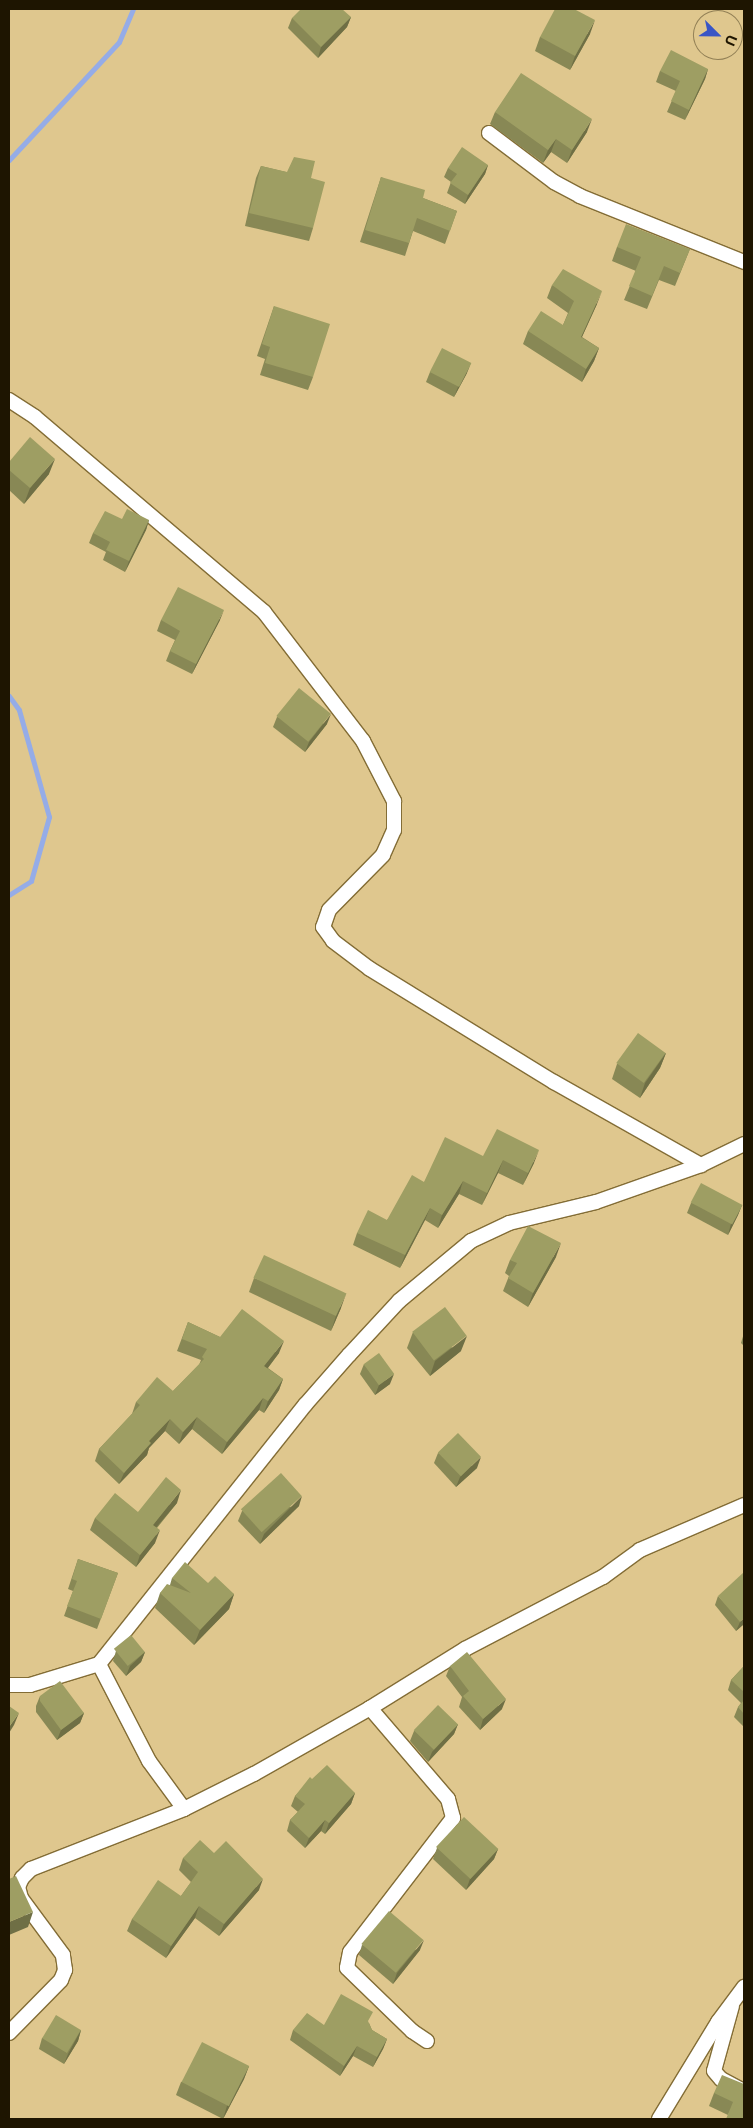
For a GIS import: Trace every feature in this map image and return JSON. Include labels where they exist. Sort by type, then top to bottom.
[{"type":"street","points":[[489,133],[554,182],[580,196],[631,219],[682,236],[744,262]]},
{"type":"street","points":[[9,400],[34,417],[264,612],[363,741],[394,801],[394,830],[383,855],[329,910],[323,927],[333,941],[370,969],[554,1082],[701,1165]]},
{"type":"street","points":[[9,1685],[30,1685],[99,1664],[305,1406],[399,1301],[471,1241],[510,1222],[596,1202],[701,1165],[744,1144]]},
{"type":"street","points":[[9,2034],[61,1980],[65,1970],[63,1955],[21,1898],[18,1887],[22,1878],[31,1868],[184,1809],[254,1774],[370,1708],[465,1649],[603,1577],[640,1550],[744,1505]]},
{"type":"street","points":[[99,1664],[149,1761],[184,1809]]},
{"type":"street","points":[[370,1708],[448,1799],[453,1818],[350,1952],[347,1968],[412,2031],[427,2041]]},
{"type":"street","points":[[659,2119],[733,2000],[744,1987]]},
{"type":"street","points":[[733,2000],[728,2030],[714,2071],[721,2079],[744,2091]]},
{"type":"building","points":[[301,9],[342,9],[351,17],[321,47],[292,18]]},
{"type":"building","points":[[555,9],[574,9],[595,20],[575,56],[540,37]]},
{"type":"building","points":[[671,50],[708,69],[689,110],[671,101],[680,81],[660,71]]},
{"type":"building","points":[[521,73],[592,119],[572,150],[556,139],[548,150],[495,112]]},
{"type":"building","points":[[462,147],[488,165],[468,195],[450,183],[457,174],[448,168]]},
{"type":"building","points":[[294,157],[315,161],[311,178],[325,182],[313,228],[249,213],[261,166],[287,172]]},
{"type":"building","points":[[381,177],[425,190],[423,198],[457,211],[450,231],[417,218],[409,243],[365,230]]},
{"type":"building","points":[[626,224],[690,249],[680,273],[664,266],[652,296],[629,286],[641,257],[617,247]]},
{"type":"building","points":[[563,269],[602,291],[581,337],[599,348],[586,369],[528,331],[541,311],[563,325],[574,301],[552,285]]},
{"type":"building","points":[[274,306],[330,324],[313,377],[265,363],[270,347],[262,344]]},
{"type":"building","points":[[442,348],[471,363],[459,387],[430,372]]},
{"type":"building","points":[[30,437],[55,459],[30,488],[9,470],[9,462]]},
{"type":"building","points":[[127,509],[149,520],[129,561],[106,550],[110,542],[93,533],[105,511],[122,519]]},
{"type":"building","points":[[178,587],[224,610],[196,664],[170,651],[180,631],[161,620]]},
{"type":"building","points":[[299,688],[331,714],[308,742],[276,716]]},
{"type":"building","points":[[638,1033],[666,1053],[644,1083],[616,1063]]},
{"type":"building","points":[[497,1129],[539,1150],[528,1173],[503,1160],[487,1193],[463,1181],[442,1215],[430,1208],[405,1255],[357,1233],[368,1210],[387,1220],[412,1175],[424,1182],[445,1137],[483,1156]]},
{"type":"building","points":[[701,1183],[742,1205],[732,1224],[691,1202]]},
{"type":"building","points":[[528,1226],[561,1243],[533,1293],[508,1278],[517,1263],[510,1260]]},
{"type":"building","points":[[264,1255],[346,1293],[336,1316],[253,1278]]},
{"type":"building","points":[[445,1307],[467,1336],[434,1360],[412,1332]]},
{"type":"building","points":[[242,1309],[284,1341],[264,1366],[283,1379],[268,1401],[263,1398],[227,1442],[197,1417],[183,1432],[170,1419],[149,1441],[151,1443],[124,1473],[99,1449],[140,1405],[136,1402],[157,1377],[173,1391],[204,1359],[202,1357],[207,1349],[182,1339],[188,1322],[220,1337]]},
{"type":"building","points":[[379,1353],[394,1374],[379,1385],[364,1364]]},
{"type":"building","points":[[458,1433],[481,1457],[461,1476],[438,1452]]},
{"type":"building","points":[[281,1473],[302,1496],[262,1532],[241,1509]]},
{"type":"building","points":[[166,1477],[181,1490],[153,1525],[160,1530],[140,1555],[95,1518],[115,1493],[138,1512]]},
{"type":"building","points":[[78,1559],[118,1573],[101,1619],[67,1606],[77,1581],[72,1579]]},
{"type":"building","points":[[185,1562],[208,1583],[215,1576],[234,1594],[200,1630],[160,1593],[167,1584],[191,1593],[172,1578]]},
{"type":"building","points":[[744,1572],[744,1618],[740,1622],[718,1596]]},
{"type":"building","points":[[131,1635],[145,1652],[128,1666],[114,1649]]},
{"type":"building","points":[[467,1652],[506,1699],[483,1719],[463,1696],[469,1691],[450,1666]]},
{"type":"building","points":[[744,1666],[744,1692],[731,1680]]},
{"type":"building","points":[[60,1681],[84,1713],[61,1730],[40,1701],[40,1696]]},
{"type":"building","points":[[744,1700],[744,1714],[738,1707]]},
{"type":"building","points":[[438,1705],[458,1724],[434,1750],[414,1730]]},
{"type":"building","points":[[9,1706],[19,1713],[9,1727]]},
{"type":"building","points":[[327,1765],[355,1793],[329,1823],[325,1820],[309,1838],[290,1820],[305,1804],[295,1796],[310,1777],[312,1779]]},
{"type":"building","points":[[464,1817],[498,1849],[470,1879],[436,1847]]},
{"type":"building","points":[[200,1840],[214,1853],[226,1841],[263,1879],[224,1924],[199,1906],[171,1946],[132,1919],[158,1880],[181,1896],[198,1872],[183,1858]]},
{"type":"building","points":[[16,1876],[33,1912],[9,1922],[9,1879]]},
{"type":"building","points":[[389,1911],[423,1940],[396,1973],[361,1944]]},
{"type":"building","points":[[341,1994],[373,2012],[368,2021],[372,2030],[387,2039],[377,2057],[357,2046],[344,2066],[293,2030],[307,2013],[324,2025]]},
{"type":"building","points":[[56,2015],[81,2030],[67,2053],[42,2038]]},
{"type":"building","points":[[202,2042],[249,2066],[229,2106],[182,2082]]},
{"type":"building","points":[[722,2075],[744,2084],[744,2119],[726,2119],[733,2102],[714,2093]]},
{"type":"waterway","points":[[9,160],[119,42],[133,9]]},
{"type":"waterway","points":[[9,696],[19,710],[49,817],[31,881],[9,895]]}]
